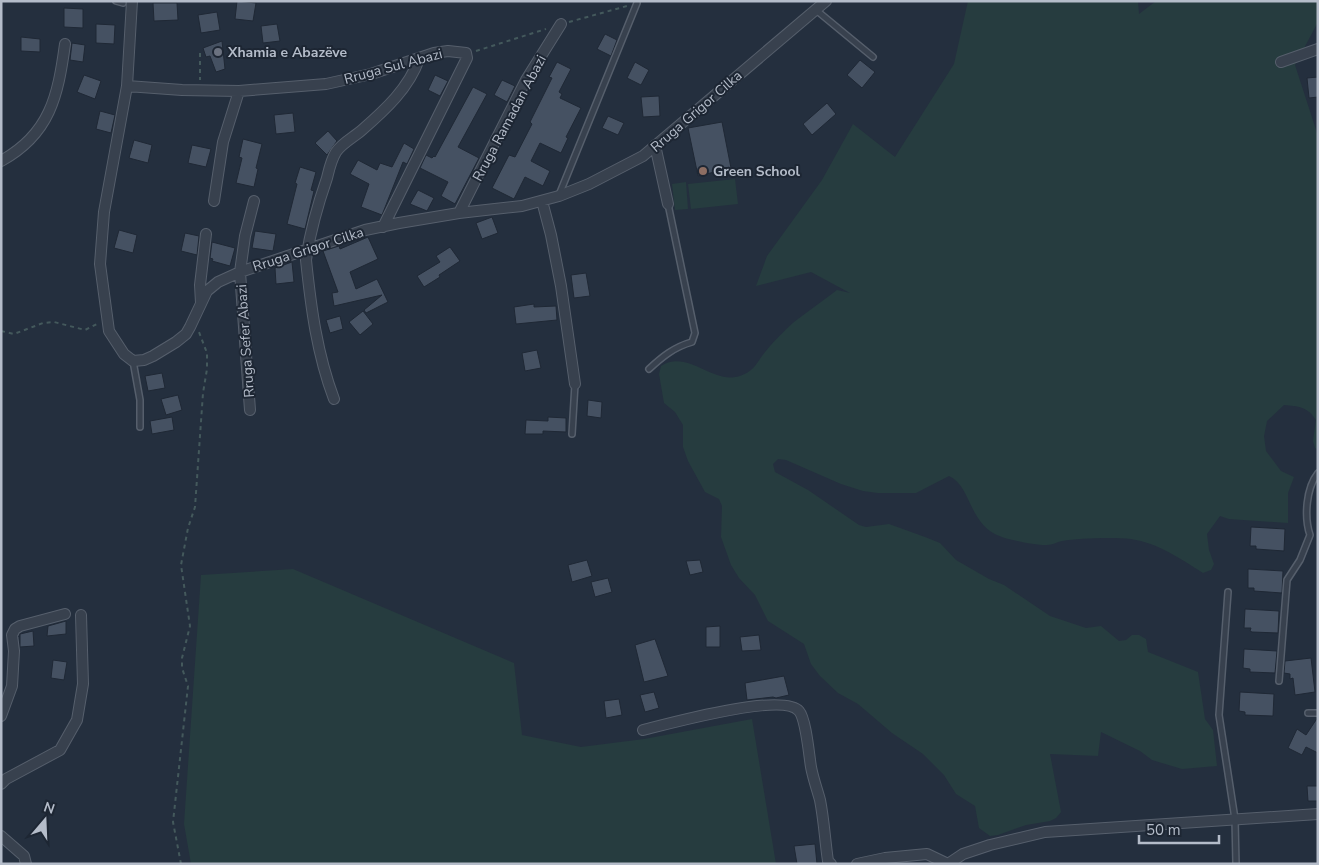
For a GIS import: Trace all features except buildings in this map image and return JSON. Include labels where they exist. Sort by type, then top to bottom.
[{"type":"street","name":"Rruga Grigor Cilka","points":[[133,361],[144,360],[166,349],[186,334],[202,304],[207,290],[218,282],[240,272],[365,230],[459,213],[522,206],[542,201],[589,184],[643,156],[826,1]]},
{"type":"street","points":[[128,2],[127,86],[104,212],[100,264],[109,331],[124,354],[133,361]]},
{"type":"street","name":"Rruga Ramadan Abazi","points":[[459,213],[526,80],[561,24]]},
{"type":"street","points":[[1,161],[26,144],[35,134],[54,104],[61,78],[65,44]]},
{"type":"street","points":[[1281,62],[1318,49]]},
{"type":"street","name":"Rruga Sul Abazi","points":[[127,86],[182,90],[239,91],[326,84],[371,74],[434,53],[448,51],[467,54],[467,58],[383,227]]},
{"type":"street","points":[[334,399],[324,372],[314,327],[306,260],[307,249],[335,153],[382,112],[406,85],[419,59]]},
{"type":"street","points":[[214,201],[223,142],[239,91]]},
{"type":"street","points":[[655,145],[668,204]]},
{"type":"street","name":"Rruga Sefer Abazi","points":[[250,410],[240,272],[245,236],[254,201]]},
{"type":"street","points":[[542,201],[562,286],[575,384]]},
{"type":"street","points":[[202,304],[200,285],[206,234]]},
{"type":"street","points":[[1,716],[12,686],[14,651],[12,635],[14,629],[65,614]]},
{"type":"street","points":[[1,784],[6,779],[60,750],[77,720],[83,684],[81,615]]},
{"type":"street","points":[[643,730],[717,712],[749,707],[792,706],[800,711],[804,722],[811,768],[820,800],[828,861],[831,864]]},
{"type":"street","points":[[857,864],[885,858],[927,854],[948,864],[963,854],[990,845],[1045,832],[1318,814]]},
{"type":"street","points":[[1,836],[24,856],[26,864]]},
{"type":"lane","points":[[116,1],[128,2]]},
{"type":"lane","points":[[559,196],[637,3]]},
{"type":"lane","points":[[815,10],[873,57]]},
{"type":"lane","points":[[648,369],[675,348],[692,342],[695,333],[668,204]]},
{"type":"lane","points":[[133,361],[140,400],[140,427]]},
{"type":"lane","points":[[572,434],[575,384]]},
{"type":"lane","points":[[1279,681],[1287,580],[1300,560],[1310,535],[1307,526],[1308,495],[1313,479],[1318,473]]},
{"type":"lane","points":[[1228,592],[1219,716],[1235,819],[1236,864]]},
{"type":"lane","points":[[1308,714],[1318,713]]},
{"type":"path","points":[[200,53],[200,82]]},
{"type":"path","points":[[1,331],[14,334],[43,323],[54,322],[85,330],[97,324]]},
{"type":"path","points":[[181,864],[173,822],[188,686],[182,668],[182,658],[190,626],[181,565],[188,528],[195,507],[203,393],[207,369],[207,353],[200,332],[190,327]]},
{"type":"green space","points":[[968,1],[1138,1],[1139,14],[1156,1],[1318,1],[1318,22],[1295,65],[1318,136],[1318,450],[1315,448],[1313,441],[1316,420],[1310,412],[1298,407],[1284,405],[1267,421],[1264,436],[1266,451],[1281,471],[1294,477],[1288,493],[1288,523],[1229,519],[1220,516],[1207,534],[1209,550],[1214,564],[1211,570],[1203,573],[1160,548],[1131,539],[1078,539],[1043,545],[1002,537],[991,532],[976,516],[962,488],[949,476],[916,493],[878,493],[863,491],[841,484],[786,460],[778,459],[773,464],[775,472],[808,490],[859,525],[866,527],[889,524],[940,543],[956,560],[989,579],[1004,585],[1050,616],[1086,628],[1101,626],[1119,641],[1126,640],[1132,635],[1139,635],[1146,639],[1148,652],[1198,672],[1205,719],[1213,730],[1217,766],[1182,769],[1152,760],[1140,751],[1101,732],[1098,756],[1050,754],[1061,812],[1056,818],[990,836],[979,828],[975,806],[956,794],[944,775],[923,754],[892,733],[858,704],[838,693],[820,676],[811,664],[804,644],[768,621],[755,595],[739,578],[731,565],[721,537],[722,506],[719,499],[705,492],[688,461],[683,447],[683,425],[675,412],[664,403],[659,374],[661,366],[671,362],[681,362],[691,364],[719,376],[740,376],[753,368],[773,343],[799,318],[837,290],[850,293],[811,272],[756,286],[767,256],[822,180],[853,124],[895,157],[954,64]]},
{"type":"green space","points":[[735,179],[738,204],[691,209],[688,184]]},
{"type":"green space","points":[[686,182],[688,209],[675,210],[672,184]]},
{"type":"green space","points":[[293,569],[514,663],[522,735],[581,747],[644,739],[752,719],[776,864],[191,864],[184,824],[201,575]]},
{"type":"place","name":"Xhamia e Abazëve","points":[[218,52]]},
{"type":"place","name":"Green School","points":[[703,171]]}]
